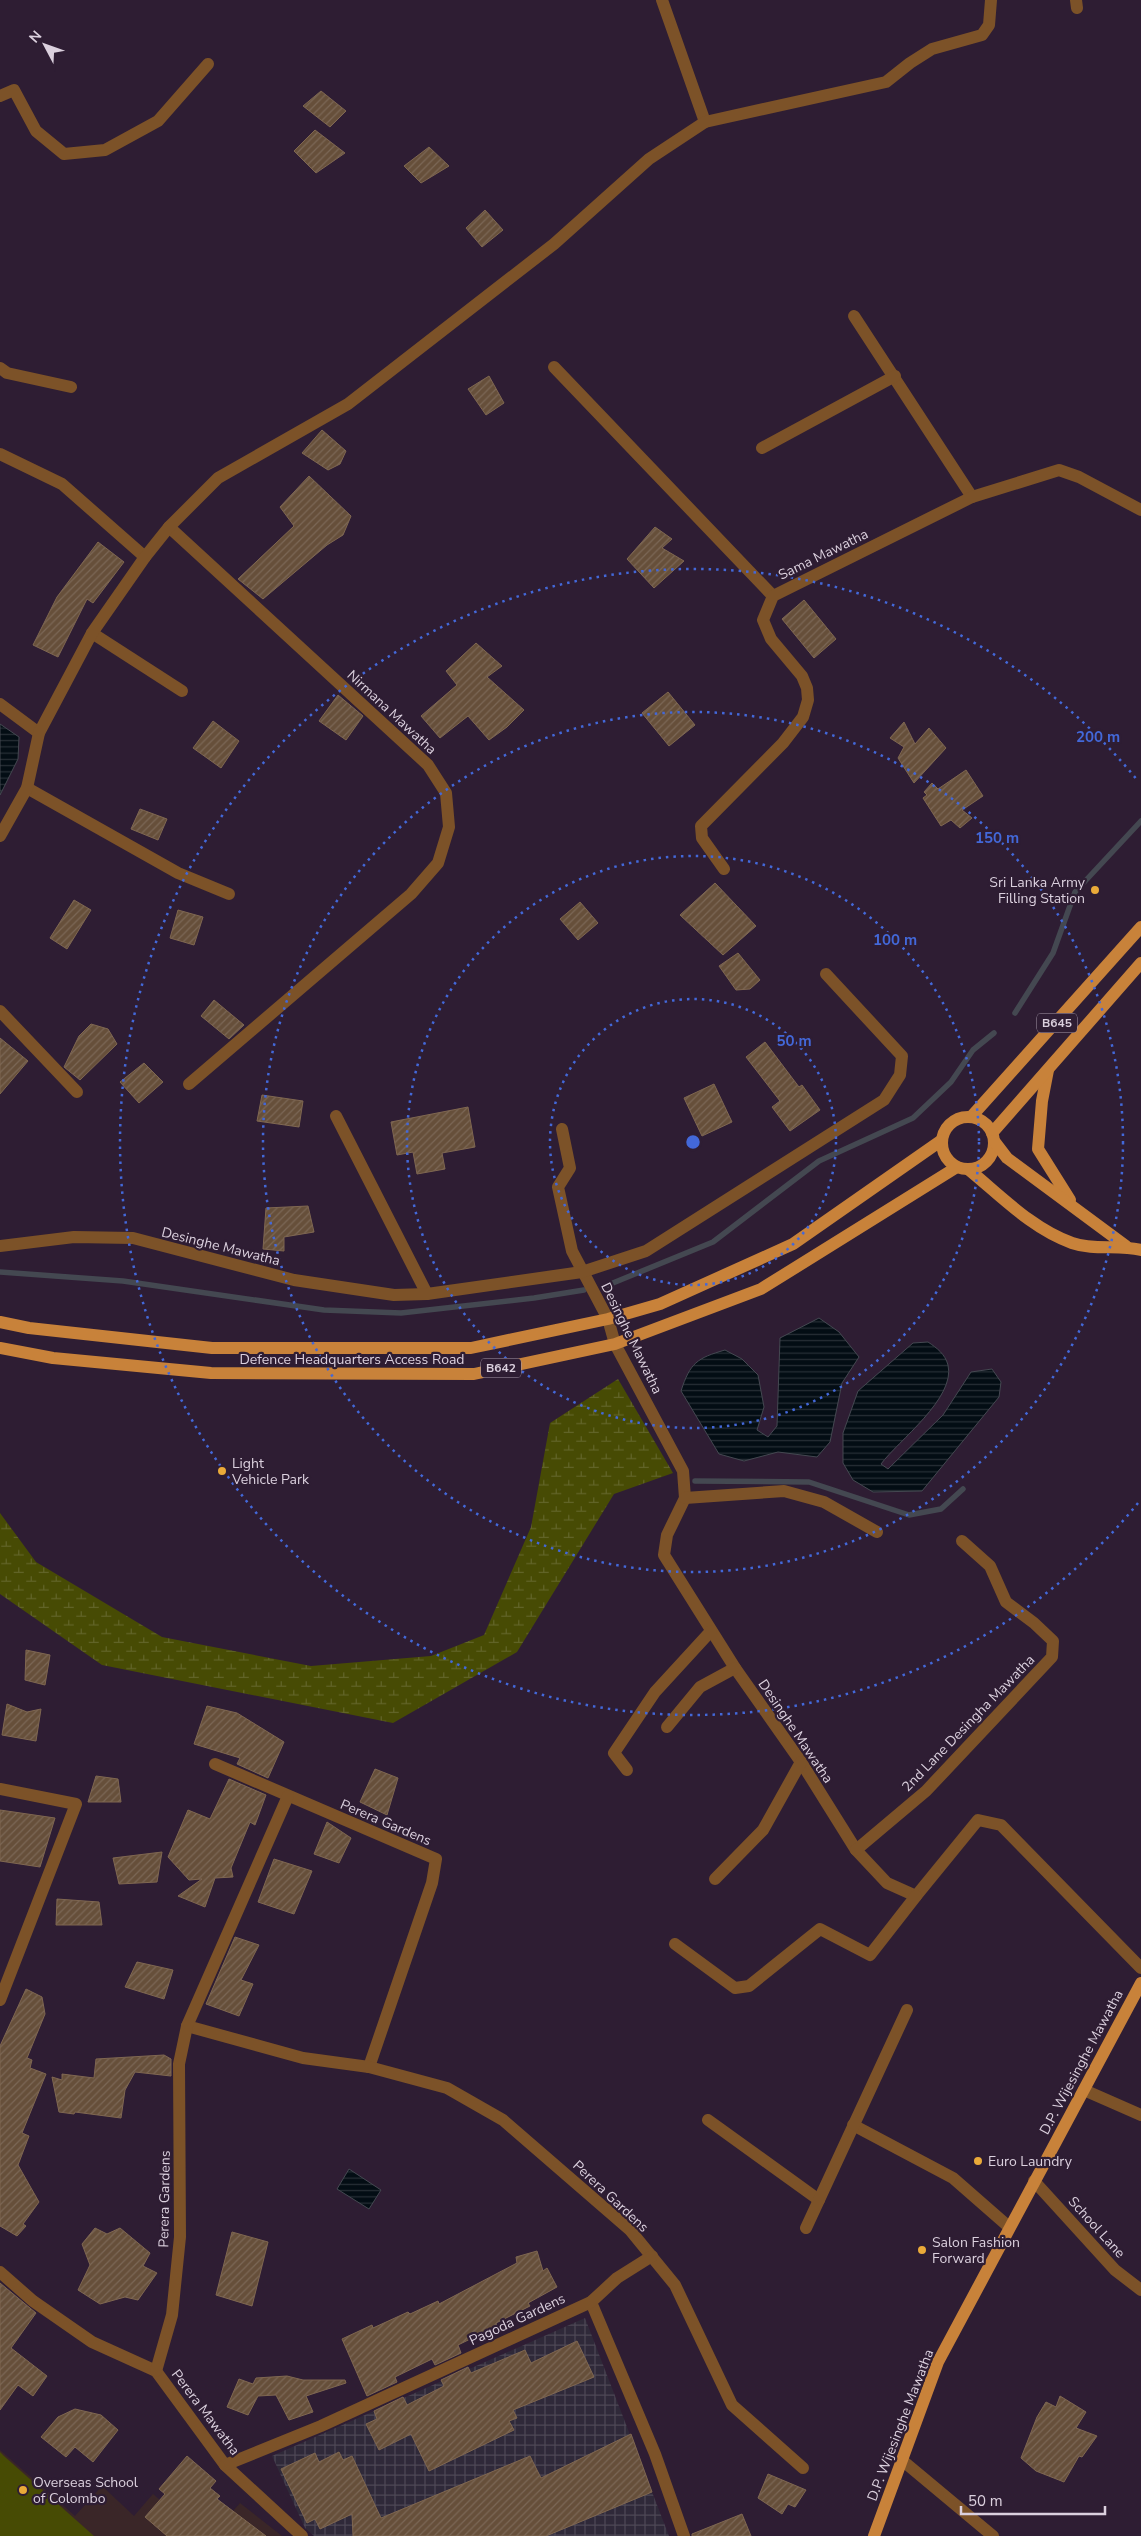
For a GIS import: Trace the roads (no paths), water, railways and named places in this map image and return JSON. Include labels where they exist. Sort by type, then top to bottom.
[{"type":"main road","name":"B645","points":[[972,1118],[1141,927]]},
{"type":"main road","name":"B645","points":[[993,1137],[1048,1068],[1141,963]]},
{"type":"main road","points":[[1048,1068],[1042,1101],[1038,1149],[1073,1206]]},
{"type":"main road","points":[[1126,1246],[1007,1158],[984,1123],[972,1118],[956,1121],[949,1126],[942,1140],[945,1156],[1040,1228],[1073,1244],[1106,1248],[1126,1246],[1141,1250]]},
{"type":"main road","points":[[962,1168],[984,1164],[993,1150],[993,1137]]},
{"type":"main road","name":"Defence Headquarters Access Road","points":[[0,1322],[29,1328],[212,1348],[471,1348],[608,1319],[660,1304],[793,1244],[942,1140]]},
{"type":"main road","name":"Defence Headquarters Access Road","points":[[0,1348],[54,1358],[211,1373],[474,1374],[615,1344],[761,1289],[962,1168]]},
{"type":"main road","name":"D.P. Wijesinghe Mawatha","points":[[874,2536],[938,2362],[1034,2181],[1137,1998],[1141,1983]]},
{"type":"street","points":[[662,0],[705,122]]},
{"type":"street","points":[[0,836],[27,788],[39,733],[92,633],[145,556],[168,527],[218,478],[348,404],[554,244],[649,159],[705,122],[886,82],[932,49],[982,35],[990,25],[991,0]]},
{"type":"street","points":[[0,96],[14,90],[36,131],[64,154],[105,150],[158,120],[208,64]]},
{"type":"street","points":[[854,316],[972,497]]},
{"type":"street","points":[[554,366],[773,596]]},
{"type":"street","points":[[0,368],[7,373],[71,387]]},
{"type":"street","points":[[762,448],[894,376]]},
{"type":"street","points":[[0,454],[62,484],[145,556]]},
{"type":"street","name":"Sama Mawatha","points":[[724,869],[702,838],[702,826],[783,743],[803,717],[808,700],[807,688],[802,676],[771,639],[763,620],[773,596],[972,497],[1059,470],[1079,477],[1141,510]]},
{"type":"street","name":"Nirmana Mawatha","points":[[168,527],[428,765],[446,793],[449,827],[438,863],[411,894],[189,1084]]},
{"type":"street","points":[[92,633],[182,691]]},
{"type":"street","points":[[0,704],[39,733]]},
{"type":"street","points":[[27,788],[178,873],[229,894]]},
{"type":"street","name":"Desinghe Mawatha","points":[[0,1246],[74,1237],[133,1238],[294,1280],[394,1295],[427,1294],[582,1272],[646,1251],[884,1100],[900,1075],[902,1056],[826,974]]},
{"type":"street","points":[[0,1010],[77,1092]]},
{"type":"street","points":[[336,1116],[427,1294]]},
{"type":"street","points":[[562,1129],[570,1168],[558,1187],[572,1252],[582,1272]]},
{"type":"street","name":"Desinghe Mawatha","points":[[582,1272],[608,1319],[615,1344],[683,1471],[685,1498],[667,1535],[664,1555],[734,1668],[801,1762],[856,1850],[887,1883],[916,1896]]},
{"type":"street","points":[[685,1498],[784,1491],[824,1502],[877,1532]]},
{"type":"street","name":"2nd Lane Desingha Mawatha","points":[[856,1850],[926,1791],[1052,1656],[1053,1641],[1034,1623],[1006,1602],[990,1566],[962,1541]]},
{"type":"street","points":[[627,1770],[614,1753],[655,1692],[711,1631]]},
{"type":"street","points":[[667,1727],[700,1687],[734,1668]]},
{"type":"street","points":[[716,1879],[763,1830],[801,1762]]},
{"type":"street","name":"Perera Gardens","points":[[215,1764],[436,1859],[432,1883],[369,2067]]},
{"type":"street","points":[[0,1789],[76,1804],[0,2000]]},
{"type":"street","name":"Perera Gardens","points":[[156,2370],[172,2315],[180,2237],[179,2064],[187,2026],[288,1796]]},
{"type":"street","points":[[675,1944],[735,1988],[749,1986],[820,1929],[870,1955],[978,1820],[1001,1825],[1141,1968]]},
{"type":"street","points":[[806,2228],[907,2010]]},
{"type":"street","name":"Perera Gardens","points":[[187,2026],[303,2058],[369,2067],[447,2088],[503,2120],[630,2230],[675,2285],[732,2405],[803,2468]]},
{"type":"street","points":[[1084,2090],[1141,2115]]},
{"type":"street","points":[[708,2120],[819,2200]]},
{"type":"street","points":[[853,2125],[953,2178],[1009,2227]]},
{"type":"street","name":"School Lane","points":[[1034,2181],[1115,2270],[1141,2290]]},
{"type":"street","name":"Pagoda Gardens","points":[[225,2465],[321,2426],[591,2302],[617,2278],[652,2256]]},
{"type":"street","name":"Perera Mawatha","points":[[0,2272],[33,2302],[92,2342],[156,2370],[225,2465],[302,2536]]},
{"type":"street","points":[[591,2302],[655,2454],[684,2536]]},
{"type":"street","points":[[903,2461],[993,2536]]},
{"type":"waterway","points":[[1015,1013],[1053,953],[1075,892],[1141,821]]},
{"type":"waterway","points":[[608,1285],[713,1242],[819,1161],[913,1118],[951,1082],[973,1050],[994,1033]]},
{"type":"waterway","points":[[0,1272],[123,1281],[324,1310],[401,1313],[534,1298],[584,1290]]},
{"type":"waterway","points":[[695,1481],[809,1482],[909,1515],[941,1509],[963,1489]]},
{"type":"place","name":"Sri Lanka Army Filling Station","points":[[1095,890]]},
{"type":"place","name":"Light Vehicle Park","points":[[222,1471]]},
{"type":"place","name":"Euro Laundry","points":[[978,2161]]},
{"type":"place","name":"Salon Fashion Forward","points":[[922,2250]]},
{"type":"place","name":"Overseas School of Colombo","points":[[23,2490]]}]
